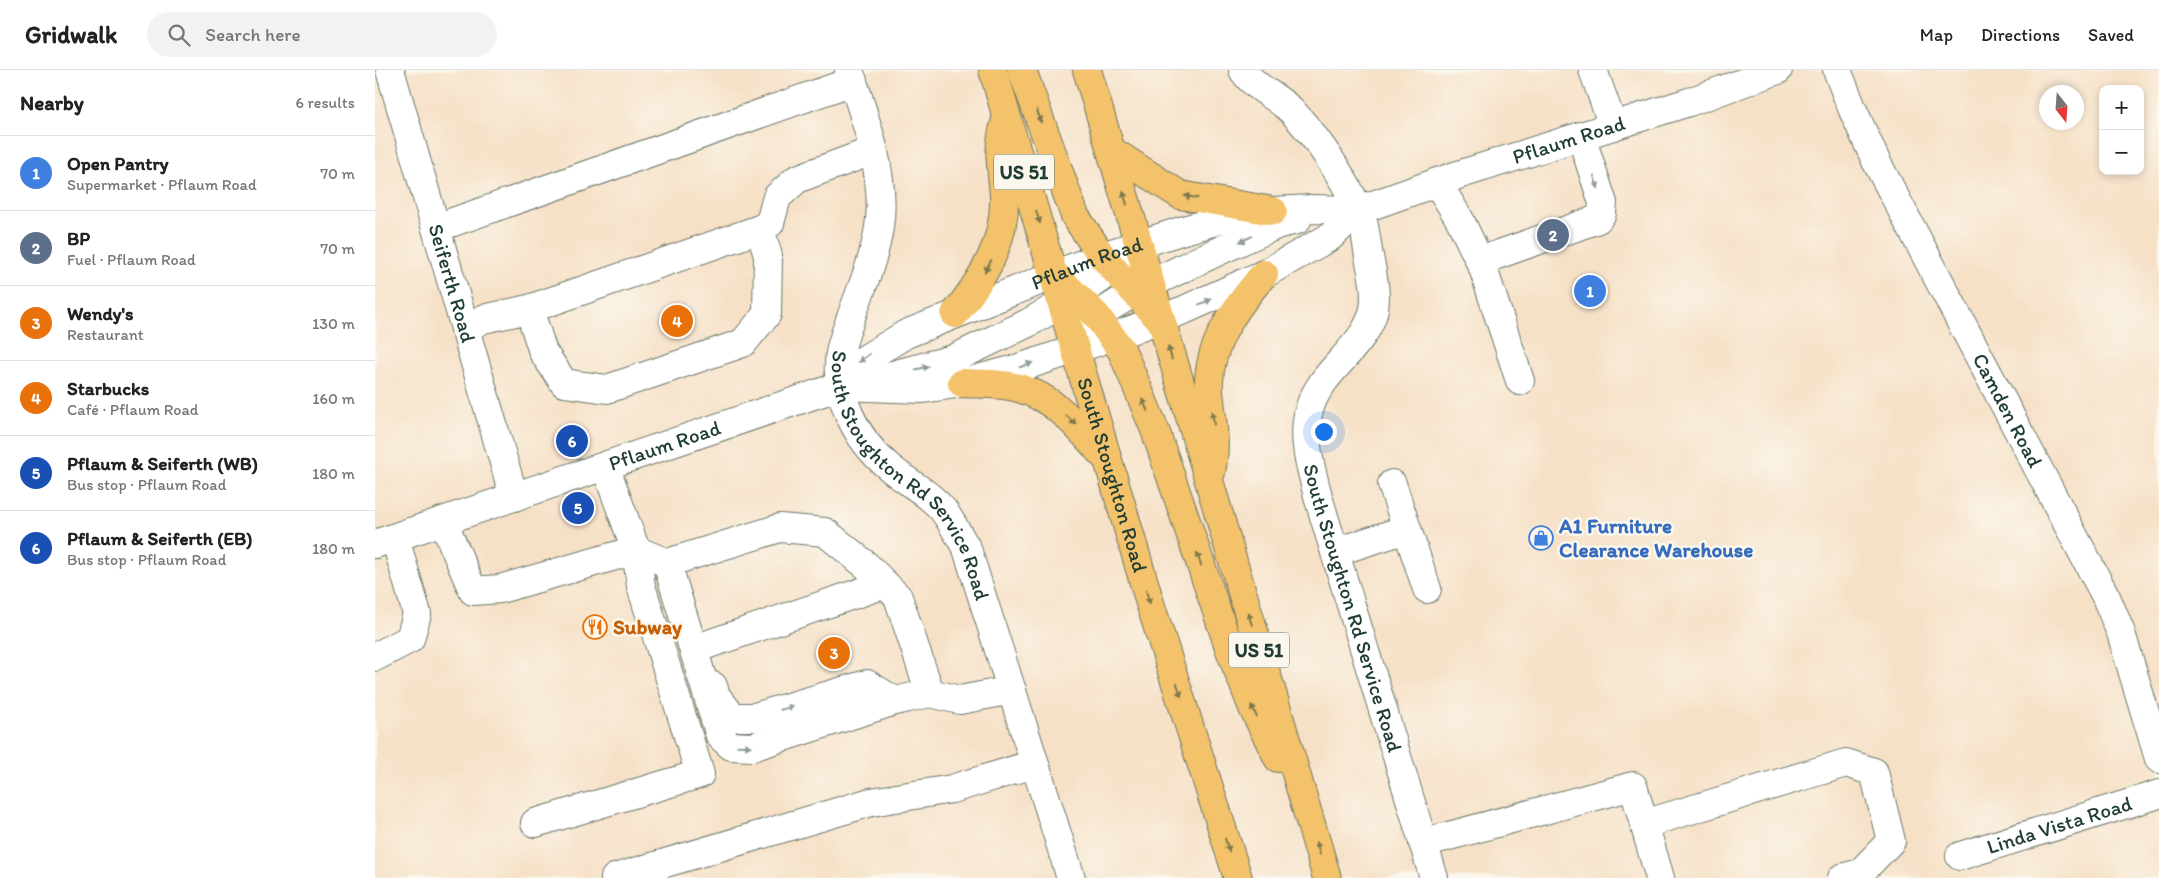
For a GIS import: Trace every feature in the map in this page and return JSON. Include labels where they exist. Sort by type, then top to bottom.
[{"type":"main road","name":"South Stoughton Road","points":[[993,70],[1055,274],[1070,299],[1076,348],[1108,460],[1238,878]]},
{"type":"main road","points":[[1022,70],[1075,216],[1108,263],[1142,289],[1159,319]]},
{"type":"main road","points":[[1087,70],[1138,245],[1142,289]]},
{"type":"main road","points":[[955,314],[984,273],[1001,235],[1004,204],[999,152],[1000,139],[1007,117]]},
{"type":"main road","points":[[1112,151],[1180,195],[1273,211]]},
{"type":"main road","points":[[1209,484],[1215,449],[1209,390],[1213,355],[1219,337],[1224,332],[1237,306],[1264,274]]},
{"type":"main road","points":[[1070,299],[1096,315],[1122,351],[1155,430],[1231,653],[1250,701],[1309,817]]},
{"type":"main road","name":"US 51","points":[[1159,319],[1327,878]]},
{"type":"main road","points":[[962,383],[1019,388],[1043,398],[1072,420],[1108,460]]},
{"type":"street","name":"Seiferth Road","points":[[390,70],[514,497]]},
{"type":"street","name":"South Stoughton Rd Service Road","points":[[1243,70],[1248,78],[1290,110],[1316,140],[1359,210],[1374,285],[1374,308],[1363,332],[1324,379],[1315,395],[1309,414],[1307,455],[1434,878]]},
{"type":"street","points":[[1593,70],[1613,126]]},
{"type":"street","name":"Pflaum Road","points":[[385,541],[840,386],[923,389],[962,383],[1015,369],[1112,337],[1211,299],[1264,274],[1330,237],[1359,210],[1437,182],[1689,102],[1778,70]]},
{"type":"street","name":"Camden Road","points":[[1837,70],[1876,161],[2107,597],[2121,633],[2159,759]]},
{"type":"street","points":[[436,228],[851,76]]},
{"type":"street","name":"South Stoughton Rd Service Road","points":[[851,76],[880,187],[879,228],[874,251],[841,348],[838,372],[840,386],[852,418],[871,448],[889,467],[921,490],[942,509],[967,548],[1071,878]]},
{"type":"street","points":[[1480,261],[1598,219],[1602,213],[1603,203],[1581,136]]},
{"type":"street","points":[[465,329],[483,319],[529,309],[760,229],[770,223],[777,197],[797,179],[872,151]]},
{"type":"street","points":[[1437,182],[1460,220],[1480,261],[1520,381]]},
{"type":"street","name":"Pflaum Road","points":[[840,386],[849,371],[870,354],[906,334],[1055,274],[1108,263],[1138,245],[1213,221],[1273,211],[1326,208],[1359,210]]},
{"type":"street","points":[[1076,348],[1082,329],[1096,315],[1142,289],[1279,224],[1296,220],[1342,215],[1359,210]]},
{"type":"street","points":[[529,309],[543,352],[564,383],[607,389],[743,343],[767,314],[768,256],[760,229]]},
{"type":"street","points":[[840,386],[953,359],[1028,323],[1070,299],[1108,263]]},
{"type":"street","points":[[535,822],[700,774],[641,586],[636,550],[605,466]]},
{"type":"street","points":[[1392,484],[1427,589]]},
{"type":"street","points":[[443,521],[473,591],[500,589],[636,550],[667,563],[780,528],[825,532],[867,566],[898,597],[930,693]]},
{"type":"street","points":[[1335,552],[1407,529]]},
{"type":"street","points":[[375,657],[411,640],[417,614],[385,541]]},
{"type":"street","points":[[667,563],[720,736],[731,746],[752,747],[895,701],[930,693],[960,700],[1012,690]]},
{"type":"street","points":[[696,657],[885,584]]},
{"type":"street","points":[[1644,824],[1846,763],[1874,772],[1891,841],[1860,873],[1842,878]]},
{"type":"street","points":[[615,878],[871,802],[952,789],[1034,764]]},
{"type":"street","points":[[1423,842],[1633,786],[1660,878]]},
{"type":"street","name":"Linda Vista Road","points":[[1959,856],[2159,794]]},
{"type":"place","name":"BP","points":[[1553,235]]},
{"type":"place","name":"Open Pantry","points":[[1590,291]]},
{"type":"place","name":"Starbucks","points":[[677,321]]},
{"type":"place","name":"Pflaum & Seiferth (EB)","points":[[572,441]]},
{"type":"place","name":"Pflaum & Seiferth (WB)","points":[[578,508]]},
{"type":"place","name":"A1 Furniture Clearance Warehouse","points":[[1541,538]]},
{"type":"place","name":"Subway","points":[[595,627]]},
{"type":"place","name":"Wendy's","points":[[834,653]]}]
